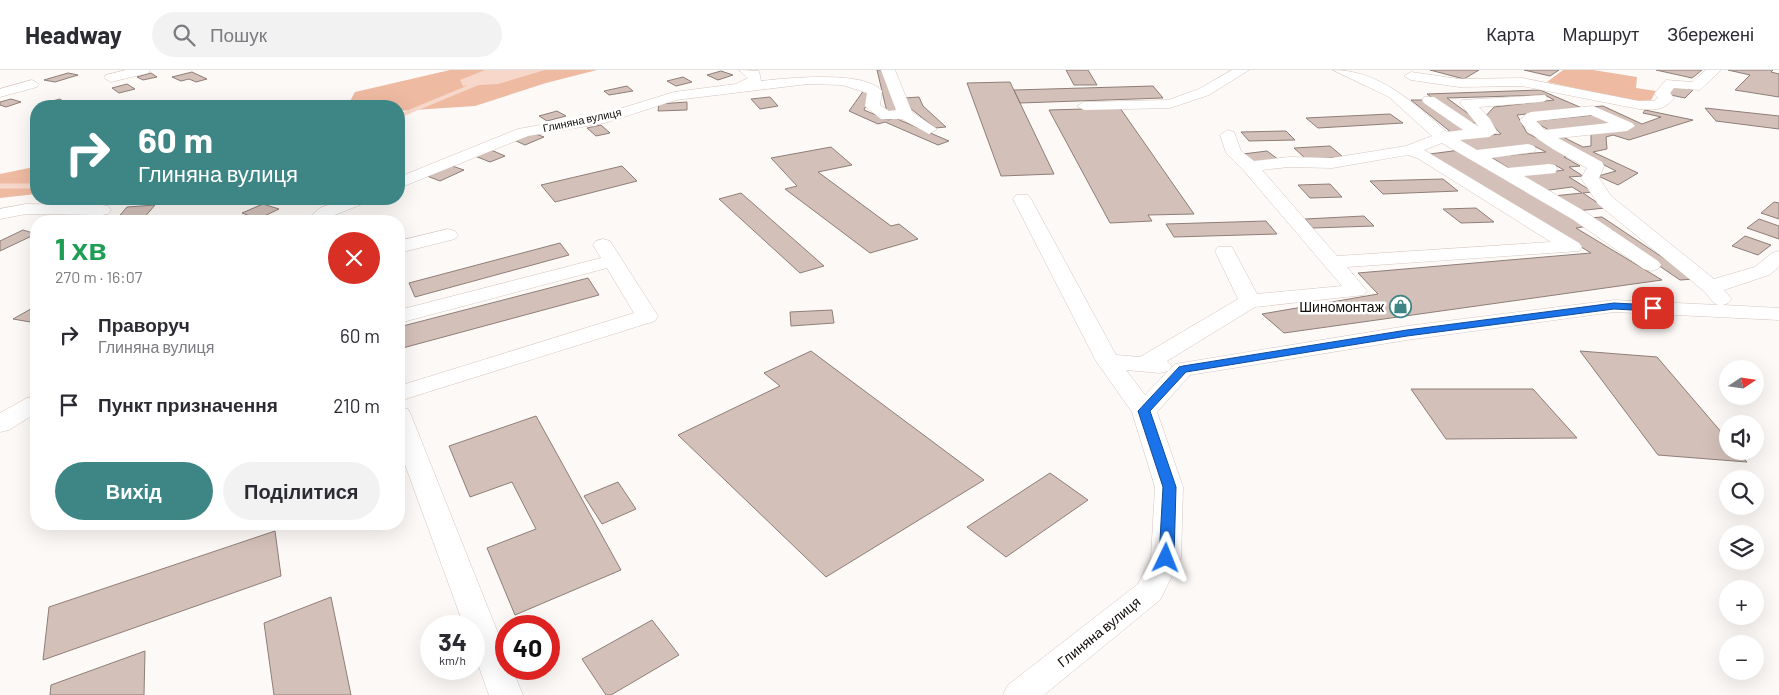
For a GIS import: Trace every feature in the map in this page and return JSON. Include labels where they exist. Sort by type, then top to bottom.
[{"type":"street","points":[[111,78],[143,70]]},
{"type":"street","points":[[888,70],[905,114],[929,129]]},
{"type":"street","points":[[1084,106],[1170,104],[1204,92],[1242,70]]},
{"type":"street","points":[[1340,70],[1394,94],[1442,136],[1578,215],[1604,235],[1651,265]]},
{"type":"street","points":[[1411,76],[1459,84],[1522,82],[1639,105],[1657,106],[1667,98],[1661,94],[1671,83],[1696,87],[1714,70]]},
{"type":"street","points":[[750,72],[838,81],[870,88],[875,91],[872,106],[886,116],[905,114]]},
{"type":"street","points":[[739,88],[752,84],[755,80],[750,72]]},
{"type":"street","name":"Глиняна вулиця","points":[[405,181],[524,132],[605,118],[674,96],[813,79]]},
{"type":"street","points":[[0,93],[32,84]]},
{"type":"street","points":[[1250,167],[1290,162],[1332,163],[1410,150],[1442,136],[1489,132],[1485,122],[1467,103],[1540,98]]},
{"type":"street","points":[[1430,100],[1478,133]]},
{"type":"street","points":[[1541,136],[1627,126],[1580,103],[1615,106],[1636,116]]},
{"type":"street","points":[[1593,110],[1530,117],[1528,121],[1541,136],[1596,166],[1590,178],[1604,200],[1711,287],[1732,312]]},
{"type":"street","points":[[1145,364],[1250,301],[1357,292],[1250,167],[1234,153],[1228,134]]},
{"type":"street","points":[[1474,155],[1528,149]]},
{"type":"street","points":[[1332,262],[1572,247],[1425,156],[1410,150]]},
{"type":"street","points":[[1505,173],[1549,169]]},
{"type":"street","points":[[1541,194],[1570,190]]},
{"type":"street","name":"Глиняна вулиця","points":[[1020,695],[1149,592],[1166,558],[1169,487],[1144,411],[1108,361],[1022,199]]},
{"type":"street","points":[[322,215],[344,205]]},
{"type":"street","points":[[0,214],[26,209],[102,210]]},
{"type":"street","points":[[1578,215],[1600,212]]},
{"type":"street","points":[[405,246],[448,235]]},
{"type":"street","points":[[1225,251],[1250,301]]},
{"type":"street","points":[[405,315],[607,253],[647,316],[405,392]]},
{"type":"street","points":[[1711,287],[1762,271],[1779,257]]},
{"type":"street","points":[[1108,361],[1183,369],[1407,333],[1614,306],[1779,314]]},
{"type":"street","points":[[1144,411],[1183,369]]},
{"type":"street","points":[[0,424],[30,406]]},
{"type":"street","points":[[405,432],[506,695]]},
{"type":"shaded area","points":[[450,70],[597,70],[546,83],[475,106],[405,111],[405,100],[351,100],[355,92]]},
{"type":"shaded area","points":[[485,70],[545,70],[498,84],[463,86],[460,80]]},
{"type":"shaded area","points":[[1563,70],[1593,70],[1637,77],[1636,88],[1656,91],[1651,100],[1634,101],[1547,82]]},
{"type":"shaded area","points":[[30,168],[30,195],[0,198],[0,174]]},
{"type":"building","points":[[877,70],[886,70],[896,111],[887,112]]},
{"type":"building","points":[[1066,70],[1088,70],[1097,85],[1074,85]]},
{"type":"building","points":[[1430,70],[1479,70],[1464,79]]},
{"type":"building","points":[[1524,70],[1559,70],[1550,76]]},
{"type":"building","points":[[1656,70],[1702,70],[1692,78]]},
{"type":"building","points":[[1728,70],[1773,70],[1771,72],[1779,74],[1779,97],[1735,90],[1750,75]]},
{"type":"building","points":[[721,71],[733,75],[718,80],[707,75]]},
{"type":"building","points":[[192,72],[207,79],[196,82],[189,79],[181,81],[172,77]]},
{"type":"building","points":[[68,73],[78,75],[55,82],[44,80]]},
{"type":"building","points":[[151,73],[157,77],[143,80],[137,77]]},
{"type":"building","points":[[683,77],[692,82],[676,86],[667,81]]},
{"type":"building","points":[[1010,82],[1054,174],[1001,176],[967,83]]},
{"type":"building","points":[[127,84],[135,89],[119,93],[112,88]]},
{"type":"building","points":[[1674,85],[1693,90],[1685,98],[1666,94]]},
{"type":"building","points":[[627,86],[633,91],[609,95],[604,91]]},
{"type":"building","points":[[1153,86],[1163,98],[1020,103],[1014,90]]},
{"type":"building","points":[[864,90],[872,91],[864,110],[888,120],[895,118],[949,141],[938,145],[885,122],[878,124],[849,111]]},
{"type":"building","points":[[1540,90],[1582,108],[1517,115],[1527,133],[1571,156],[1564,157],[1580,166],[1569,167],[1583,176],[1569,177],[1593,192],[1583,193],[1605,208],[1576,211],[1553,196],[1582,193],[1572,187],[1542,191],[1518,176],[1564,170],[1555,165],[1510,169],[1491,157],[1546,152],[1534,146],[1477,151],[1457,138],[1501,134],[1485,117],[1494,107],[1554,100],[1545,95],[1447,98],[1481,123],[1467,123],[1427,94]]},
{"type":"building","points":[[770,97],[778,106],[760,109],[751,99]]},
{"type":"building","points":[[919,97],[923,106],[946,127],[935,128],[910,108],[905,98]]},
{"type":"building","points":[[11,99],[21,102],[6,107],[0,105],[0,102]]},
{"type":"building","points":[[1411,100],[1425,100],[1467,133],[1452,133]]},
{"type":"building","points":[[687,102],[687,110],[658,111],[659,104]]},
{"type":"building","points":[[1603,106],[1642,124],[1661,117],[1643,113],[1645,110],[1693,120],[1629,140],[1613,135],[1606,137],[1607,149],[1593,152],[1638,173],[1618,185],[1598,176],[1616,171],[1550,138],[1561,136],[1583,147],[1591,146],[1591,133],[1635,126],[1592,107]]},
{"type":"building","points":[[1120,108],[1194,214],[1148,215],[1152,221],[1110,223],[1049,110]]},
{"type":"building","points":[[1705,108],[1779,116],[1779,129],[1716,121]]},
{"type":"building","points":[[557,111],[566,116],[547,121],[539,116]]},
{"type":"building","points":[[1390,114],[1403,123],[1318,128],[1306,118]]},
{"type":"building","points":[[1594,115],[1613,124],[1551,131],[1532,121]]},
{"type":"building","points":[[601,125],[610,133],[596,136],[587,128]]},
{"type":"building","points":[[1286,131],[1295,140],[1249,141],[1241,132]]},
{"type":"building","points":[[533,133],[544,137],[525,145],[514,140]]},
{"type":"building","points":[[1330,146],[1343,157],[1306,159],[1294,148]]},
{"type":"building","points":[[831,147],[852,165],[818,172],[891,226],[899,224],[918,239],[870,253],[785,189],[797,186],[771,158]]},
{"type":"building","points":[[491,150],[505,156],[490,162],[475,156]]},
{"type":"building","points":[[1460,150],[1589,226],[1576,228],[1662,280],[1284,333],[1262,314],[1378,294],[1358,273],[1591,253],[1430,154]]},
{"type":"building","points":[[1267,151],[1279,160],[1255,163],[1243,154]]},
{"type":"building","points":[[452,166],[464,170],[440,181],[427,176]]},
{"type":"building","points":[[622,166],[637,181],[555,202],[541,185]]},
{"type":"building","points":[[1443,179],[1458,191],[1383,194],[1370,181]]},
{"type":"building","points":[[1330,184],[1342,197],[1310,198],[1298,185]]},
{"type":"building","points":[[741,193],[824,266],[800,273],[719,199]]},
{"type":"building","points":[[1774,202],[1779,203],[1779,219],[1761,213]]},
{"type":"building","points":[[155,205],[146,215],[120,215],[127,207]]},
{"type":"building","points":[[261,205],[279,209],[266,215],[247,215],[242,213]]},
{"type":"building","points":[[1476,208],[1494,222],[1461,223],[1443,209]]},
{"type":"building","points":[[1364,216],[1374,226],[1313,228],[1305,219]]},
{"type":"building","points":[[1602,217],[1695,279],[1680,280],[1589,218]]},
{"type":"building","points":[[1759,219],[1779,226],[1779,239],[1747,228]]},
{"type":"building","points":[[1266,221],[1277,234],[1174,237],[1166,224]]},
{"type":"building","points":[[23,230],[30,232],[30,237],[0,251],[0,241]]},
{"type":"building","points":[[1745,236],[1771,245],[1758,255],[1732,246]]},
{"type":"building","points":[[560,243],[569,255],[415,297],[409,283]]},
{"type":"building","points":[[588,278],[599,295],[405,347],[405,325]]},
{"type":"building","points":[[30,309],[30,322],[13,319]]},
{"type":"building","points":[[832,310],[834,323],[791,326],[790,312]]},
{"type":"building","points":[[811,351],[984,480],[826,577],[678,435],[780,386],[764,373]]},
{"type":"building","points":[[1580,351],[1657,357],[1719,429],[1719,460],[1658,455]]},
{"type":"building","points":[[1411,389],[1533,389],[1577,438],[1446,439]]},
{"type":"building","points":[[536,416],[621,570],[515,615],[487,548],[536,529],[512,482],[470,497],[449,446]]},
{"type":"building","points":[[1722,460],[1745,460],[1747,462]]},
{"type":"building","points":[[1050,473],[1088,500],[1006,557],[967,527]]},
{"type":"building","points":[[618,482],[636,509],[602,524],[584,496]]},
{"type":"building","points":[[275,531],[281,576],[43,660],[49,607]]},
{"type":"building","points":[[331,597],[351,695],[274,695],[264,623]]},
{"type":"building","points":[[652,620],[679,655],[611,695],[606,695],[582,659]]},
{"type":"building","points":[[145,651],[144,695],[50,695],[51,685]]},
{"type":"waterway","points":[[405,114],[481,82]]},
{"type":"waterway","points":[[0,186],[30,186]]},
{"type":"place","name":"Шиномонтаж","points":[[1400,307]]},
{"type":"route","points":[[1166,558],[1169,487],[1144,411],[1183,369],[1407,333],[1614,306],[1653,308]]}]
